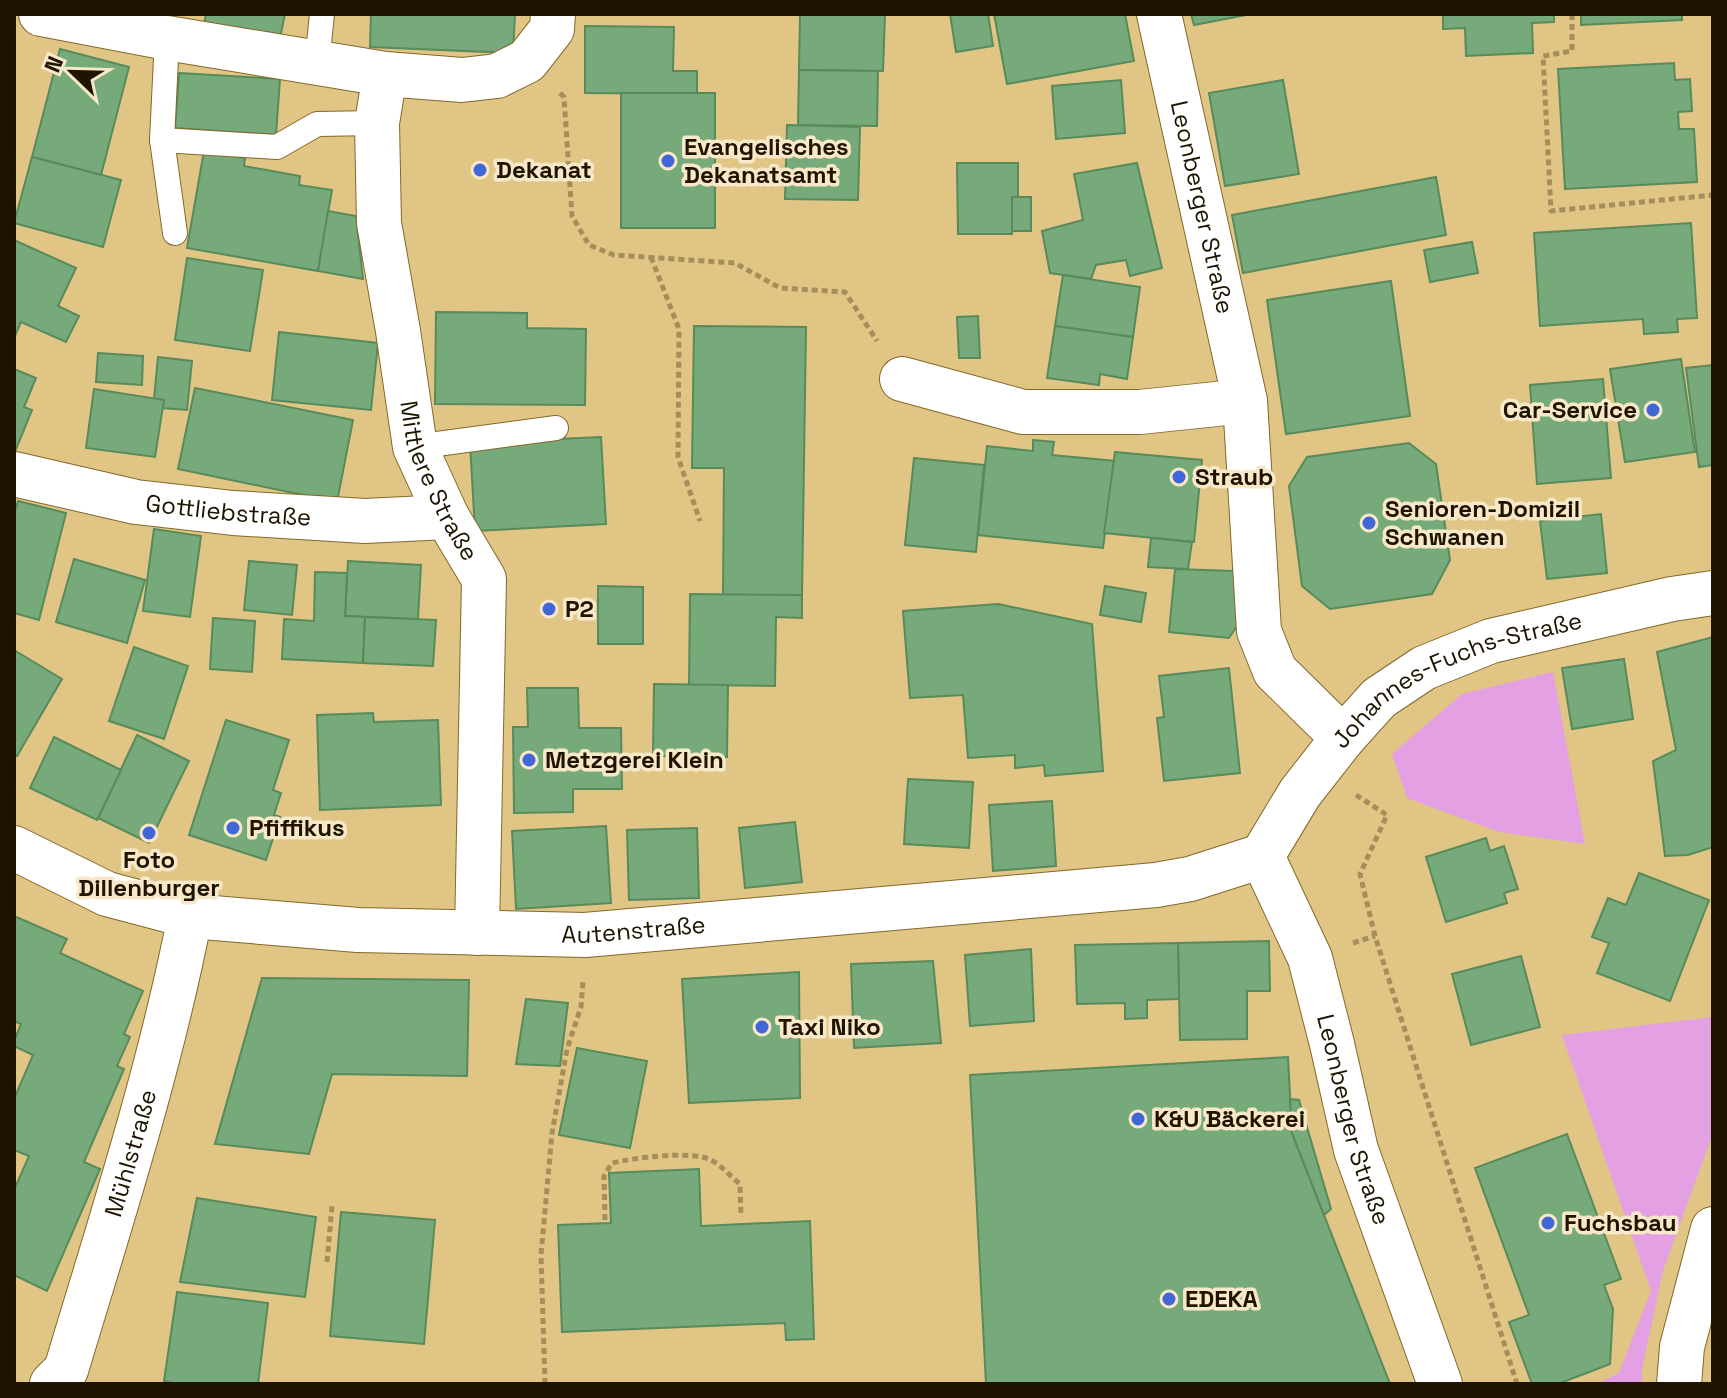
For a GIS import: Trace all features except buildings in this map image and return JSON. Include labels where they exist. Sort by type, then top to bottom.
[{"type":"street","points":[[41,14],[385,74],[462,80],[497,76],[527,61],[552,29],[553,14]]},
{"type":"street","name":"Leonberger Straße","points":[[1159,14],[1245,401],[1259,631],[1275,671],[1330,754]]},
{"type":"street","name":"Mittlere Straße","points":[[385,74],[377,123],[379,223],[415,447],[447,517],[484,579],[477,933]]},
{"type":"street","points":[[902,379],[1023,412],[1140,412],[1245,401]]},
{"type":"street","name":"Gottliebstraße","points":[[14,474],[136,502],[233,513],[365,521],[447,517]]},
{"type":"street","name":"Johannes-Fuchs-Straße","points":[[1262,856],[1300,793],[1330,754],[1379,698],[1424,668],[1491,641],[1672,599],[1713,593]]},
{"type":"street","name":"Autenstraße","points":[[14,848],[107,894],[190,916],[358,930],[585,935],[1156,885],[1190,879],[1262,856]]},
{"type":"street","name":"Leonberger Straße","points":[[1262,856],[1310,958],[1356,1150],[1440,1384]]},
{"type":"street","name":"Mühlstraße","points":[[52,1384],[66,1370],[129,1161],[190,916]]},
{"type":"street","points":[[1679,1384],[1682,1347],[1713,1229]]},
{"type":"lane","points":[[317,63],[322,14]]},
{"type":"lane","points":[[167,38],[162,140],[175,233]]},
{"type":"lane","points":[[162,140],[277,147],[317,124],[377,123]]},
{"type":"lane","points":[[415,447],[556,428]]},
{"type":"path","points":[[1572,14],[1572,51],[1543,56],[1551,211],[1713,195]]},
{"type":"path","points":[[527,61],[564,97],[572,216],[589,245],[614,255],[735,263],[780,288],[845,292],[902,379]]},
{"type":"path","points":[[651,257],[679,329],[678,457],[700,521]]},
{"type":"path","points":[[1330,754],[1387,815],[1360,874],[1375,936],[1517,1384]]},
{"type":"path","points":[[545,1384],[541,1255],[552,1133],[567,1049],[581,1007]]},
{"type":"path","points":[[605,1220],[604,1176],[612,1163],[630,1158],[672,1156],[700,1156],[712,1160],[740,1184],[741,1217]]},
{"type":"path","points":[[327,1262],[332,1206]]},
{"type":"shaded area","points":[[1553,672],[1585,844],[1499,832],[1407,798],[1392,754],[1462,694]]},
{"type":"shaded area","points":[[1713,1017],[1713,1133],[1663,1271],[1642,1369],[1642,1384],[1596,1384],[1619,1373],[1651,1291],[1562,1035]]},
{"type":"place","name":"Evangelisches Dekanatsamt","points":[[668,161]]},
{"type":"place","name":"Dekanat","points":[[480,170]]},
{"type":"place","name":"Car-Service","points":[[1653,410]]},
{"type":"place","name":"Straub","points":[[1179,477]]},
{"type":"place","name":"Senioren-Domizil Schwanen","points":[[1369,523]]},
{"type":"place","name":"P2","points":[[549,609]]},
{"type":"place","name":"Metzgerei Klein","points":[[529,760]]},
{"type":"place","name":"Pfiffikus","points":[[233,828]]},
{"type":"place","name":"Foto Dillenburger","points":[[149,833]]},
{"type":"place","name":"Taxi Niko","points":[[762,1027]]},
{"type":"place","name":"K&U Bäckerei","points":[[1138,1119]]},
{"type":"place","name":"Fuchsbau","points":[[1548,1223]]},
{"type":"place","name":"EDEKA","points":[[1169,1299]]}]
